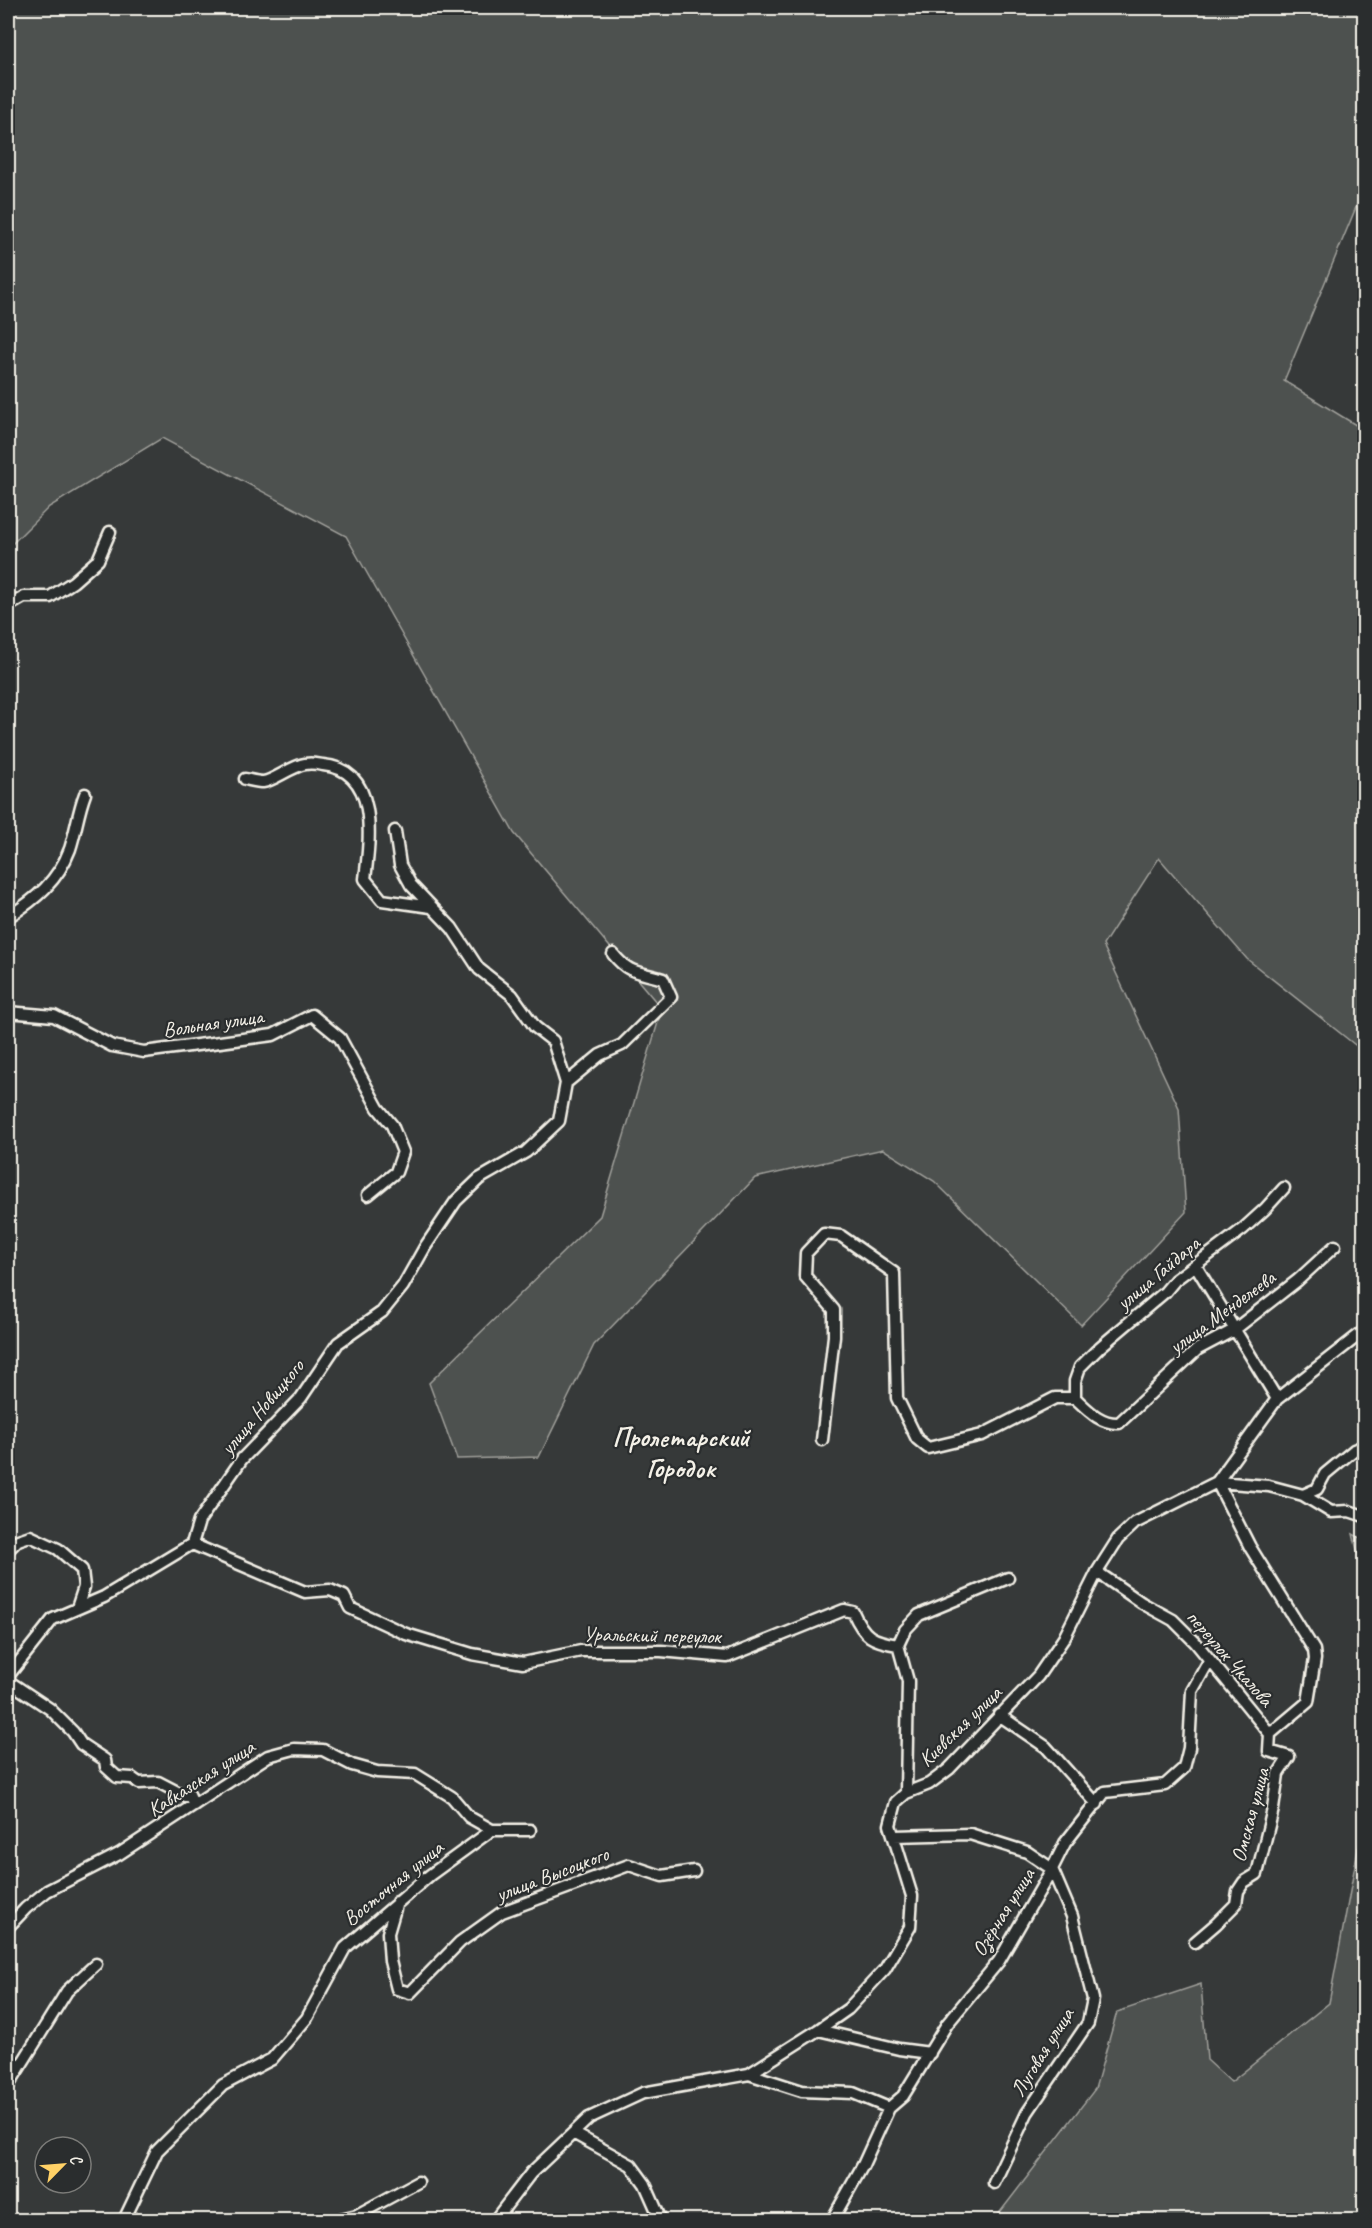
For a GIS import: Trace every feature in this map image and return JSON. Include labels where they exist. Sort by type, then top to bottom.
[{"type":"street","points":[[8,606],[24,597],[51,597],[73,582],[98,560],[110,532]]},
{"type":"street","points":[[245,779],[265,782],[286,770],[307,763],[336,766],[357,781],[365,801],[370,838],[365,879],[382,900],[431,907]]},
{"type":"street","points":[[8,917],[34,901],[55,880],[70,848],[78,812],[85,794]]},
{"type":"street","points":[[395,831],[400,865],[411,885],[431,907]]},
{"type":"street","name":"улица Новицкого","points":[[192,1544],[199,1521],[242,1459],[301,1398],[338,1343],[381,1312],[403,1286],[425,1247],[456,1201],[479,1179],[526,1152],[560,1121],[566,1083],[553,1041],[535,1027],[512,995],[479,969],[452,928],[431,907]]},
{"type":"street","points":[[566,1083],[600,1055],[622,1045],[671,998],[663,979],[637,973],[624,967],[614,954]]},
{"type":"street","name":"Вольная улица","points":[[8,1012],[54,1016],[112,1046],[144,1052],[273,1035],[312,1015],[340,1038],[378,1108],[392,1125],[403,1152],[396,1172],[368,1195]]},
{"type":"street","name":"улица Гайдара","points":[[1075,1398],[1075,1382],[1080,1367],[1165,1292],[1175,1280],[1243,1229],[1284,1188]]},
{"type":"street","points":[[822,1440],[834,1336],[834,1310],[806,1276],[806,1253],[824,1234],[841,1236],[894,1273],[897,1398],[917,1439],[928,1448],[982,1435],[1055,1398],[1075,1398]]},
{"type":"street","name":"улица Менделеева","points":[[1075,1398],[1094,1415],[1109,1423],[1119,1423],[1198,1349],[1234,1330],[1298,1280],[1335,1246]]},
{"type":"street","points":[[1196,1266],[1277,1399]]},
{"type":"street","name":"Киевская улица","points":[[906,1793],[929,1784],[949,1769],[1038,1676],[1064,1638],[1097,1572],[1118,1539],[1135,1523],[1217,1482],[1277,1399],[1365,1331]]},
{"type":"street","points":[[1304,1495],[1317,1489],[1325,1474],[1354,1450],[1365,1446]]},
{"type":"street","points":[[1217,1482],[1269,1486],[1304,1495],[1331,1512],[1349,1511],[1365,1516]]},
{"type":"street","points":[[1217,1482],[1250,1547],[1314,1650],[1315,1659],[1308,1702],[1270,1734]]},
{"type":"street","points":[[8,1550],[18,1540],[30,1536],[58,1549],[82,1570],[84,1587],[77,1608]]},
{"type":"street","points":[[8,1676],[53,1619],[104,1597],[192,1544]]},
{"type":"street","name":"Уральский переулок","points":[[192,1544],[306,1592],[330,1590],[344,1596],[350,1608],[406,1634],[472,1654],[523,1663],[581,1652],[661,1651],[727,1657],[844,1610],[853,1612],[861,1630],[877,1642],[898,1645]]},
{"type":"street","name":"переулок Чкалова","points":[[1097,1572],[1142,1603],[1173,1620],[1196,1643],[1270,1734]]},
{"type":"street","points":[[495,2220],[531,2173],[589,2118],[643,2093],[748,2074],[818,2030],[848,2008],[885,1970],[910,1927],[912,1896],[890,1825],[896,1802],[906,1793],[908,1681],[898,1645],[905,1630],[919,1614],[1008,1578]]},
{"type":"street","name":"Озёрная улица","points":[[832,2220],[863,2165],[889,2108],[903,2096],[947,2024],[999,1961],[1065,1842],[1105,1792],[1165,1785],[1184,1768],[1189,1748],[1192,1691],[1209,1661]]},
{"type":"street","points":[[8,1681],[50,1709],[73,1732],[81,1744],[105,1760],[106,1767],[117,1777],[132,1778],[139,1784],[158,1782],[185,1796],[189,1794],[194,1805]]},
{"type":"street","points":[[999,1715],[1046,1747],[1097,1804]]},
{"type":"street","name":"Омская улица","points":[[1195,1942],[1236,1904],[1238,1891],[1244,1882],[1257,1874],[1273,1809],[1278,1774],[1289,1756],[1269,1751],[1270,1734]]},
{"type":"street","name":"Кавказская улица","points":[[8,1927],[47,1891],[119,1854],[268,1756],[294,1749],[323,1750],[352,1765],[377,1772],[415,1774],[452,1797],[469,1817],[492,1830]]},
{"type":"street","points":[[492,1830],[530,1830]]},
{"type":"street","name":"Восточная улица","points":[[124,2220],[157,2151],[223,2085],[272,2059],[307,2018],[345,1948],[430,1875],[492,1830]]},
{"type":"street","points":[[894,1836],[970,1834],[1027,1852],[1052,1869]]},
{"type":"street","name":"улица Высоцкого","points":[[397,1902],[388,1933],[390,1961],[397,1989],[410,1994],[460,1942],[502,1912],[629,1865],[662,1876],[694,1871]]},
{"type":"street","name":"Луговая улица","points":[[994,2183],[1027,2112],[1088,2023],[1093,1999],[1072,1916],[1052,1869]]},
{"type":"street","points":[[8,2086],[67,1991],[96,1964]]},
{"type":"street","points":[[818,2030],[899,2049],[930,2053]]},
{"type":"street","points":[[748,2074],[802,2091],[853,2093],[889,2108]]},
{"type":"street","points":[[573,2133],[631,2165],[645,2184],[661,2220]]},
{"type":"street","points":[[337,2220],[357,2215],[418,2182]]},
{"type":"shaded area","points":[[8,8],[1364,8],[1364,188],[1284,381],[1364,430],[1364,1052],[1247,959],[1159,858],[1103,945],[1179,1108],[1186,1212],[1081,1325],[934,1181],[883,1149],[755,1178],[594,1345],[539,1457],[457,1459],[429,1383],[600,1216],[662,1009],[514,833],[346,536],[162,438],[49,507],[8,548]]},
{"type":"shaded area","points":[[1353,1534],[1364,1540],[1364,1577]]},
{"type":"shaded area","points":[[1364,1829],[1364,2220],[994,2220],[1095,2089],[1117,2012],[1201,1984],[1207,2060],[1231,2082],[1329,2003],[1358,1849]]},
{"type":"district","name":"Пролетарский Городок","points":[[681,1452]]}]
